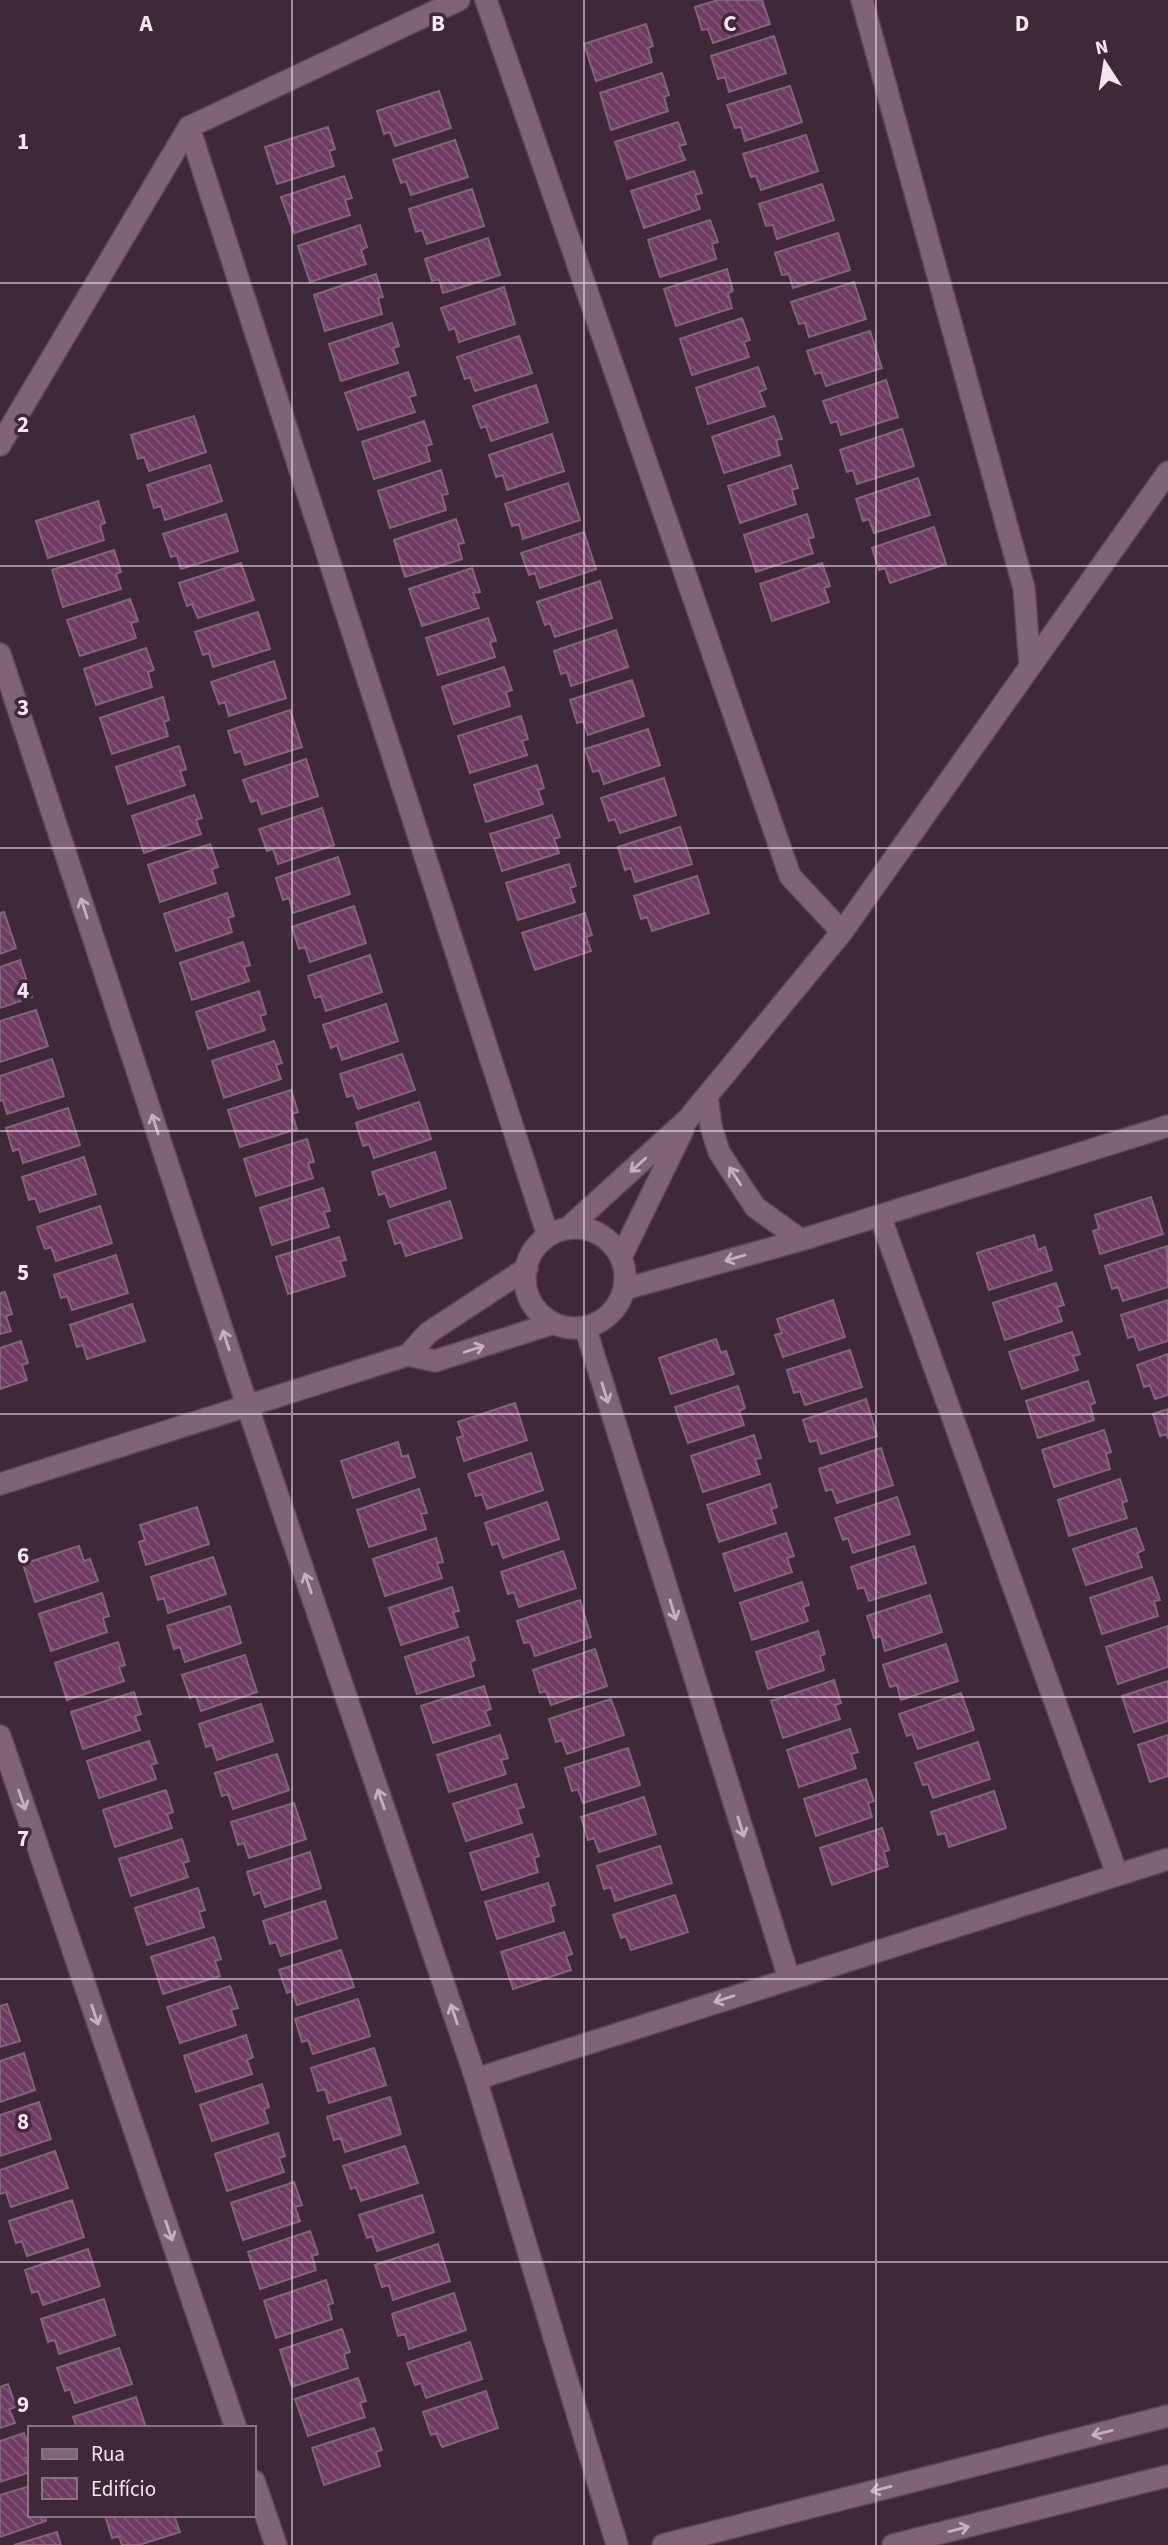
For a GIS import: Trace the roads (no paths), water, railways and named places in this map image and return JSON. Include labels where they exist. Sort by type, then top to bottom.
[{"type":"street","points":[[0,445],[189,127],[459,0]]},
{"type":"street","points":[[486,0],[790,876],[842,932]]},
{"type":"street","points":[[862,0],[1024,587],[1030,666]]},
{"type":"street","points":[[189,127],[557,1233]]},
{"type":"street","points":[[551,1324],[533,1306],[526,1287],[527,1268],[534,1250],[688,1119],[842,932],[1168,472]]},
{"type":"street","points":[[0,654],[247,1405],[476,2079],[617,2545]]},
{"type":"street","points":[[707,1096],[711,1126],[726,1163],[755,1207],[801,1240]]},
{"type":"street","points":[[0,1484],[408,1356],[435,1361],[551,1324],[585,1327],[603,1320],[617,1307],[625,1289],[621,1257],[688,1119]]},
{"type":"street","points":[[625,1289],[801,1240],[1168,1126]]},
{"type":"street","points":[[880,1216],[1117,1874]]},
{"type":"street","points":[[557,1233],[586,1229],[604,1237],[621,1257]]},
{"type":"street","points":[[408,1356],[428,1333],[527,1268]]},
{"type":"street","points":[[585,1327],[789,1978]]},
{"type":"street","points":[[0,1735],[235,2426]]},
{"type":"street","points":[[476,2079],[1168,1859]]},
{"type":"street","points":[[663,2545],[1168,2416]]},
{"type":"street","points":[[893,2545],[1168,2476]]},
{"type":"street","points":[[256,2487],[276,2545]]}]
